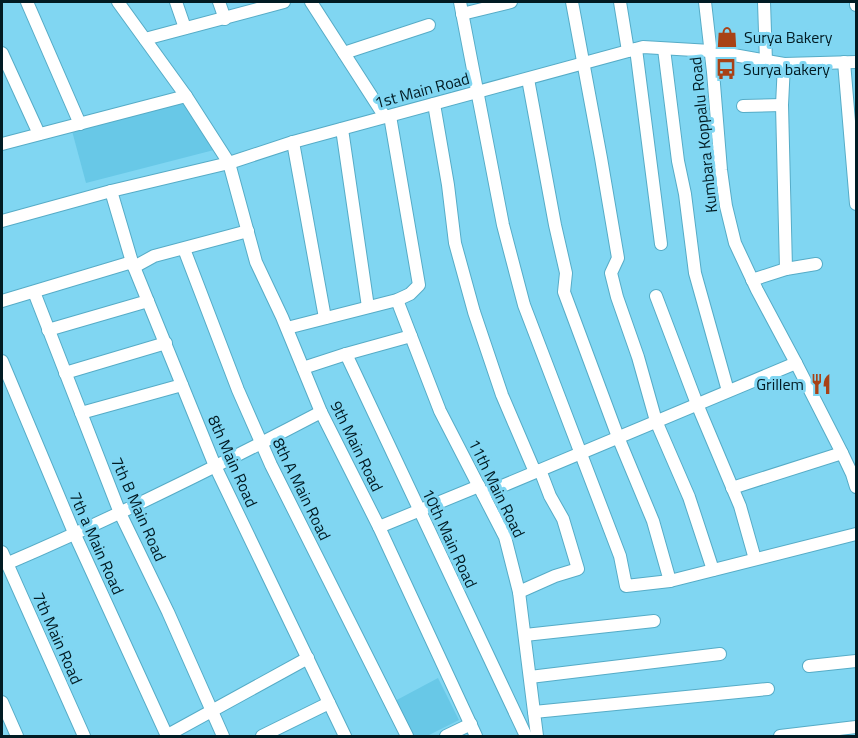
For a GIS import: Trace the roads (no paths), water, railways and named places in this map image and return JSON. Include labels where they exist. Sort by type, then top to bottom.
[{"type":"street","points":[[27,2],[80,124]]},
{"type":"street","name":"9th Main Road","points":[[118,2],[186,96],[229,163],[256,262],[287,328],[321,412],[476,736]]},
{"type":"street","points":[[176,2],[185,28]]},
{"type":"street","points":[[219,2],[225,19]]},
{"type":"street","points":[[145,39],[284,2]]},
{"type":"street","points":[[287,328],[397,300],[410,294],[419,285],[388,116],[311,2]]},
{"type":"street","points":[[511,2],[461,8],[503,225],[524,305],[620,556],[626,586],[670,581],[856,534]]},
{"type":"street","points":[[572,2],[618,258],[611,273],[616,297],[638,357],[656,421],[689,497],[713,570]]},
{"type":"street","points":[[620,2],[632,50],[661,244]]},
{"type":"street","name":"Kumbara Koppalu Road","points":[[705,2],[726,206],[735,243],[752,280],[854,473],[856,487]]},
{"type":"street","points":[[764,2],[766,62]]},
{"type":"street","points":[[344,53],[429,25]]},
{"type":"street","name":"1st Main Road","points":[[2,221],[111,191],[229,163],[293,142],[643,47],[711,51],[784,64],[850,62]]},
{"type":"street","points":[[664,48],[695,273],[728,392]]},
{"type":"street","points":[[2,53],[39,134]]},
{"type":"street","points":[[850,62],[856,204]]},
{"type":"street","points":[[784,64],[782,105],[786,268]]},
{"type":"street","points":[[528,79],[566,273],[564,292],[618,437],[653,521],[670,581]]},
{"type":"street","points":[[2,144],[186,96]]},
{"type":"street","points":[[434,104],[455,243],[474,312],[502,394],[563,519],[578,568],[519,592]]},
{"type":"street","points":[[743,106],[782,105]]},
{"type":"street","points":[[342,129],[368,307]]},
{"type":"street","points":[[293,142],[325,318]]},
{"type":"street","name":"8th Main Road","points":[[111,191],[134,265],[215,466],[345,736]]},
{"type":"street","points":[[2,301],[248,231]]},
{"type":"street","name":"8th A Main Road","points":[[184,249],[238,390],[271,465],[407,736]]},
{"type":"street","points":[[752,280],[786,268],[816,264]]},
{"type":"street","name":"7th B Main Road","points":[[34,292],[120,513],[168,612],[223,736]]},
{"type":"street","points":[[656,296],[697,404],[740,506],[755,559]]},
{"type":"street","name":"11th Main Road","points":[[397,300],[440,411],[506,537],[519,592],[537,736]]},
{"type":"street","points":[[48,330],[148,301]]},
{"type":"street","points":[[303,368],[411,336]]},
{"type":"street","points":[[65,373],[165,343]]},
{"type":"street","name":"10th Main Road","points":[[346,354],[526,736]]},
{"type":"street","name":"7th a Main Road","points":[[2,361],[75,535],[166,736]]},
{"type":"street","points":[[378,527],[538,471],[796,363]]},
{"type":"street","points":[[81,413],[182,385]]},
{"type":"street","points":[[4,558],[75,535],[321,412]]},
{"type":"street","points":[[732,488],[842,453]]},
{"type":"street","name":"7th Main Road","points":[[4,558],[84,736]]},
{"type":"street","points":[[525,635],[654,621]]},
{"type":"street","points":[[530,677],[720,654]]},
{"type":"street","points":[[166,736],[308,658]]},
{"type":"street","points":[[809,666],[856,661]]},
{"type":"street","points":[[534,712],[768,689]]},
{"type":"street","points":[[2,702],[17,736]]},
{"type":"street","points":[[262,736],[329,703]]},
{"type":"street","points":[[446,736],[471,724]]},
{"type":"street","points":[[780,736],[856,727]]},
{"type":"place","name":"Surya Bakery","points":[[727,37]]},
{"type":"place","name":"Surya bakery","points":[[726,69]]},
{"type":"place","name":"Grillem","points":[[821,384]]}]
